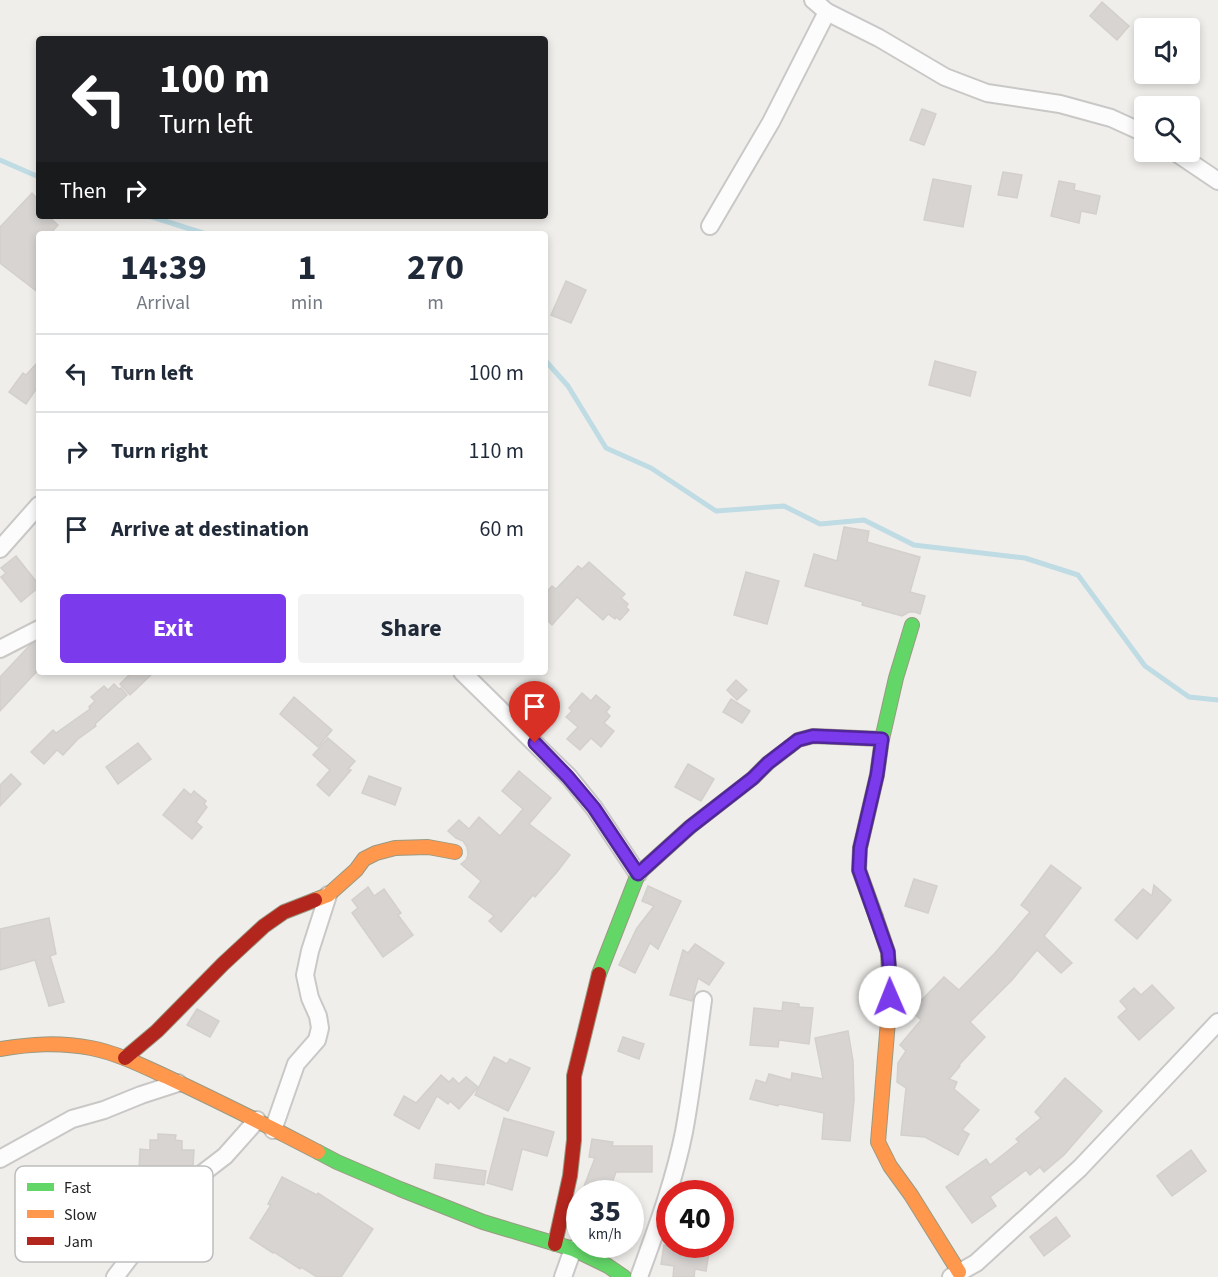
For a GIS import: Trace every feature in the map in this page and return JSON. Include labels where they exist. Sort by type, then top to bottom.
[{"type":"street","points":[[813,0],[827,12],[879,38],[945,76],[987,93],[1060,104],[1111,118],[1134,128]]},
{"type":"street","points":[[710,226],[771,122],[827,12]]},
{"type":"street","points":[[1193,162],[1215,174]]},
{"type":"street","points":[[0,549],[36,508]]},
{"type":"street","points":[[912,625],[896,678],[882,739],[877,775],[860,848],[859,870],[888,952],[890,978],[878,1142],[955,1274],[976,1263],[1080,1168],[1218,1022]]},
{"type":"street","points":[[0,649],[36,631]]},
{"type":"street","points":[[465,675],[568,777],[594,808],[638,874]]},
{"type":"street","points":[[555,1244],[570,1176],[574,1140],[574,1076],[600,974],[638,874],[690,827],[798,740],[813,736],[882,739]]},
{"type":"street","points":[[125,1058],[157,1031],[264,926],[284,912],[328,895],[356,870],[364,859],[395,848],[428,847],[455,852]]},
{"type":"street","points":[[273,1130],[296,1064],[317,1040],[320,1028],[305,975],[310,951],[328,895]]},
{"type":"street","points":[[639,1277],[664,1207],[683,1134],[703,1000]]},
{"type":"street","points":[[0,1048],[31,1044],[65,1044],[93,1048],[125,1058],[223,1103],[337,1162],[483,1222],[566,1247]]},
{"type":"street","points":[[0,1159],[72,1119],[178,1083]]},
{"type":"street","points":[[212,1166],[225,1156],[257,1120]]},
{"type":"street","points":[[563,1277],[570,1258]]},
{"type":"street","points":[[592,1258],[624,1277]]},
{"type":"street","points":[[115,1277],[126,1262]]},
{"type":"building","points":[[1102,2],[1129,26],[1117,40],[1090,16]]},
{"type":"building","points":[[922,109],[936,114],[924,145],[910,140]]},
{"type":"building","points":[[1003,172],[1022,175],[1017,198],[998,195]]},
{"type":"building","points":[[933,179],[971,186],[963,227],[924,220]]},
{"type":"building","points":[[1059,181],[1075,184],[1074,190],[1100,196],[1096,214],[1081,211],[1079,223],[1051,216]]},
{"type":"building","points":[[32,193],[36,198],[36,219],[51,219],[58,225],[53,231],[36,231],[36,291],[0,263],[0,227]]},
{"type":"building","points":[[566,281],[586,290],[571,323],[551,315]]},
{"type":"building","points":[[935,361],[976,372],[970,396],[929,385]]},
{"type":"building","points":[[36,364],[36,389],[26,404],[9,392],[23,373],[26,375]]},
{"type":"building","points":[[844,527],[869,531],[867,542],[920,557],[910,592],[925,596],[920,614],[909,612],[902,616],[862,605],[863,602],[805,586],[814,554],[837,561]]},
{"type":"building","points":[[16,556],[36,581],[36,590],[21,602],[1,577],[6,573],[1,568]]},
{"type":"building","points":[[589,562],[625,594],[621,598],[628,604],[626,607],[629,610],[620,620],[608,614],[603,620],[577,597],[552,625],[548,621],[548,590],[552,586],[556,589],[578,566],[582,569]]},
{"type":"building","points":[[746,572],[779,581],[767,624],[734,615]]},
{"type":"building","points":[[36,642],[36,672],[0,711],[0,677],[29,646]]},
{"type":"building","points":[[129,675],[151,675],[130,695],[120,684]]},
{"type":"building","points":[[736,680],[747,690],[737,700],[727,690]]},
{"type":"building","points":[[114,684],[127,695],[63,755],[57,750],[44,764],[31,752],[53,730],[56,733],[90,709],[89,707],[95,701],[91,697],[104,686],[108,690]]},
{"type":"building","points":[[582,693],[591,701],[596,695],[610,707],[606,712],[610,716],[604,723],[614,731],[601,747],[591,738],[580,750],[567,739],[578,727],[566,717],[572,711],[569,708]]},
{"type":"building","points":[[294,697],[332,730],[318,747],[280,714]]},
{"type":"building","points":[[731,699],[750,711],[742,723],[723,712]]},
{"type":"building","points":[[328,738],[355,761],[348,769],[351,770],[329,796],[317,785],[330,770],[313,755]]},
{"type":"building","points":[[138,743],[151,759],[118,784],[106,767]]},
{"type":"building","points":[[688,764],[714,779],[701,801],[675,787]]},
{"type":"building","points":[[519,771],[551,798],[529,824],[570,855],[535,897],[533,895],[501,932],[489,921],[494,916],[469,897],[481,881],[461,864],[468,855],[467,847],[463,841],[448,831],[459,820],[469,829],[479,817],[500,836],[523,809],[502,791]]},
{"type":"building","points":[[11,774],[21,784],[0,806],[0,785]]},
{"type":"building","points":[[369,776],[401,788],[395,805],[362,793]]},
{"type":"building","points":[[184,789],[191,795],[194,791],[206,801],[204,804],[207,807],[196,822],[202,827],[192,839],[163,815]]},
{"type":"building","points":[[1051,865],[1081,888],[1044,936],[1072,963],[1061,973],[1037,950],[1012,980],[970,1022],[985,1037],[949,1079],[957,1082],[954,1089],[979,1110],[962,1130],[969,1134],[958,1155],[925,1137],[901,1135],[906,1088],[897,1082],[898,1063],[906,1051],[900,1045],[921,1020],[911,1011],[944,977],[959,990],[995,953],[1030,912],[1021,905]]},
{"type":"building","points":[[914,879],[937,886],[928,913],[905,906]]},
{"type":"building","points":[[1154,885],[1171,900],[1137,939],[1115,920],[1143,889],[1152,896]]},
{"type":"building","points":[[648,886],[681,901],[658,949],[650,943],[635,973],[619,965],[637,928],[654,906],[642,901]]},
{"type":"building","points":[[368,887],[374,896],[384,889],[401,913],[398,915],[413,935],[383,957],[352,913],[358,908],[352,900]]},
{"type":"building","points":[[49,918],[56,954],[50,956],[64,1002],[49,1006],[35,960],[0,970],[0,929]]},
{"type":"building","points":[[695,944],[724,963],[709,985],[698,978],[692,1001],[670,995],[683,950],[688,953]]},
{"type":"building","points":[[1152,985],[1174,1008],[1139,1040],[1118,1017],[1127,1009],[1120,1001],[1134,988],[1141,995]]},
{"type":"building","points":[[783,1002],[813,1008],[809,1044],[779,1040],[778,1047],[750,1045],[754,1008],[782,1011]]},
{"type":"building","points":[[197,1009],[219,1021],[210,1037],[187,1025]]},
{"type":"building","points":[[848,1031],[853,1061],[854,1100],[850,1141],[822,1139],[824,1113],[750,1099],[756,1080],[766,1083],[769,1074],[791,1080],[792,1073],[823,1079],[815,1038]]},
{"type":"building","points":[[623,1037],[644,1044],[639,1059],[618,1051]]},
{"type":"building","points":[[494,1057],[507,1064],[510,1059],[530,1068],[508,1111],[475,1095]]},
{"type":"building","points":[[441,1075],[449,1082],[453,1078],[459,1084],[466,1077],[478,1087],[459,1109],[450,1101],[448,1104],[437,1096],[419,1129],[394,1115],[404,1096],[416,1103]]},
{"type":"building","points":[[1065,1078],[1102,1111],[1064,1155],[1044,1172],[1040,1167],[1030,1175],[1026,1170],[990,1197],[996,1206],[972,1223],[946,1187],[986,1159],[990,1165],[1019,1142],[1016,1139],[1041,1118],[1035,1112]]},
{"type":"building","points":[[504,1118],[554,1132],[547,1156],[522,1149],[512,1190],[487,1183]]},
{"type":"building","points":[[158,1134],[176,1135],[175,1140],[182,1141],[182,1150],[194,1150],[193,1166],[139,1166],[140,1149],[150,1150],[150,1140],[158,1140]]},
{"type":"building","points":[[592,1139],[613,1142],[612,1146],[652,1146],[652,1172],[616,1172],[613,1180],[586,1180],[595,1158],[589,1157]]},
{"type":"building","points":[[1191,1150],[1206,1171],[1172,1196],[1157,1176]]},
{"type":"building","points":[[436,1164],[486,1171],[484,1185],[434,1178]]},
{"type":"building","points":[[282,1177],[317,1195],[318,1193],[373,1229],[341,1277],[317,1277],[250,1238],[271,1205],[268,1204]]},
{"type":"building","points":[[1056,1217],[1070,1236],[1044,1256],[1030,1237]]},
{"type":"building","points":[[662,1258],[708,1258],[706,1271],[695,1269],[694,1277],[673,1277],[674,1266],[661,1264]]},
{"type":"waterway","points":[[0,160],[36,176]]},
{"type":"waterway","points":[[158,219],[196,231]]},
{"type":"waterway","points":[[548,364],[568,386],[606,448],[651,468],[716,511],[784,506],[820,524],[864,520],[914,545],[1025,558],[1078,575],[1145,666],[1189,697],[1218,700]]},
{"type":"traffic: fast","points":[[876,917],[859,870],[860,848],[896,678],[912,625]]},
{"type":"traffic: fast","points":[[599,974],[638,874],[690,827],[789,747]]},
{"type":"traffic: fast","points":[[318,1152],[400,1189],[483,1222],[573,1249],[608,1266],[624,1277]]},
{"type":"traffic: slow","points":[[315,900],[328,895],[356,870],[364,859],[376,853],[395,848],[428,847],[455,852]]},
{"type":"traffic: slow","points":[[876,917],[888,952],[890,997],[878,1142],[890,1166],[959,1272]]},
{"type":"traffic: slow","points":[[0,1049],[56,1044],[79,1046],[110,1053],[186,1086],[318,1152]]},
{"type":"traffic: jam","points":[[789,747],[798,740],[813,736],[882,739]]},
{"type":"traffic: jam","points":[[125,1058],[157,1031],[264,926],[284,912],[315,900]]},
{"type":"traffic: jam","points":[[555,1244],[570,1176],[574,1140],[574,1076],[599,974]]},
{"type":"route","points":[[535,743],[594,808],[638,874],[690,827],[798,740],[813,736],[882,739],[871,805],[860,848],[859,870],[888,952],[890,997]]}]
